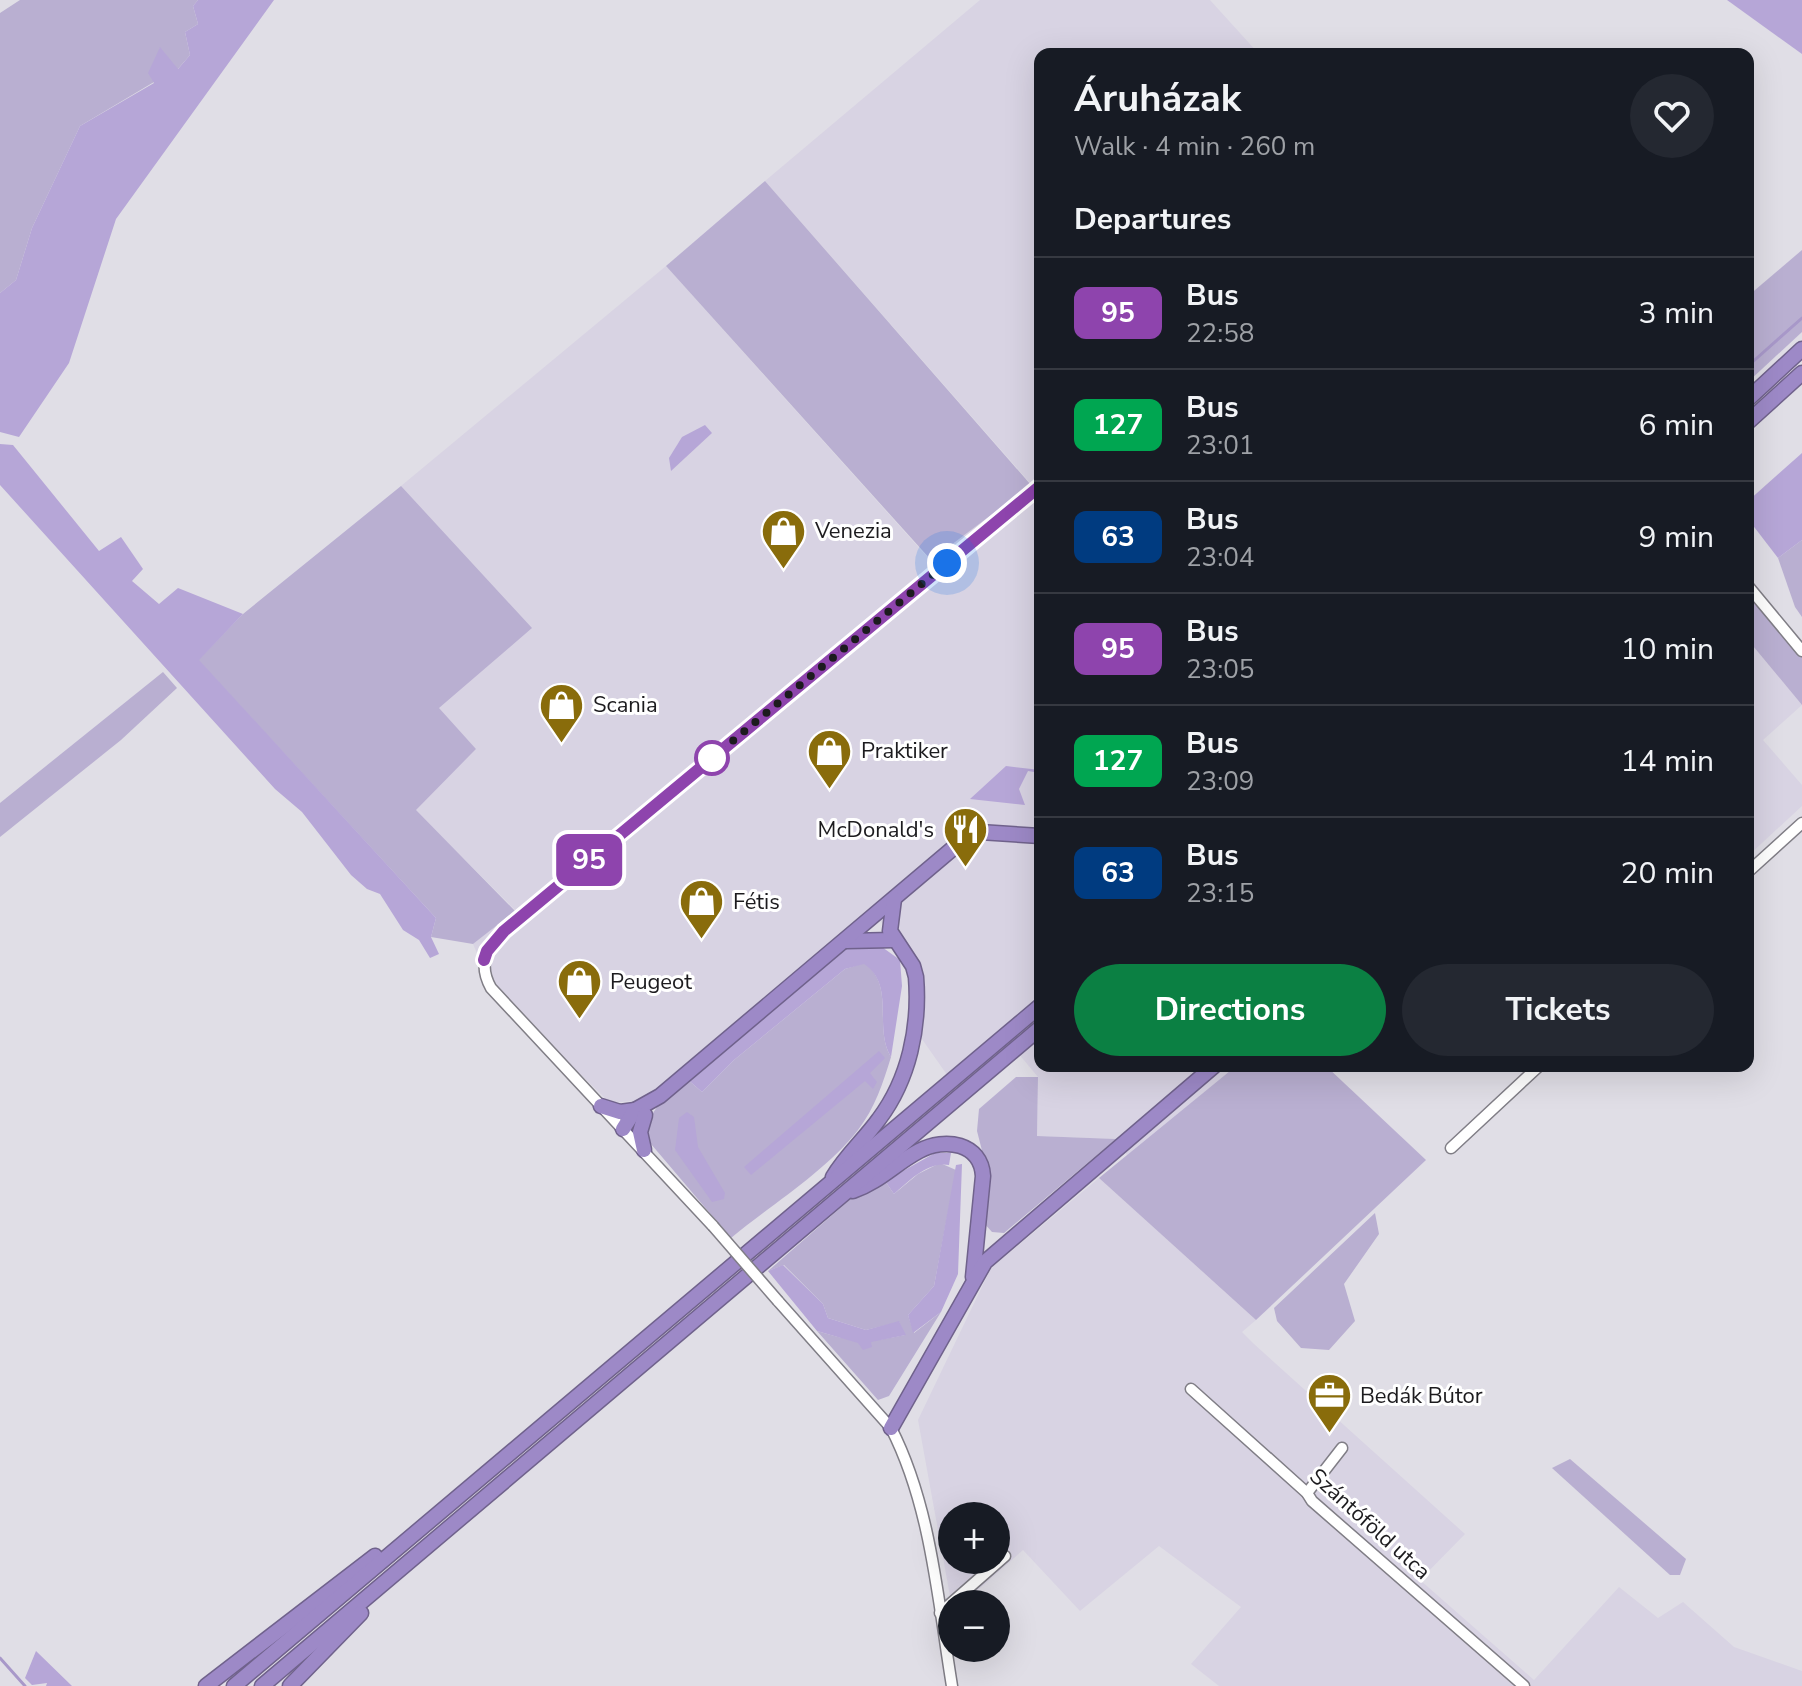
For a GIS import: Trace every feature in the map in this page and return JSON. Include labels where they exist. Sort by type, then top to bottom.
[{"type":"highway","points":[[1754,393],[1802,349]]},
{"type":"highway","points":[[1754,417],[1802,373]]},
{"type":"highway","points":[[623,1129],[974,833],[1034,836]]},
{"type":"highway","points":[[889,936],[894,899]]},
{"type":"highway","points":[[829,1184],[843,1158],[889,1106],[906,1071],[915,1018],[916,977],[908,957],[871,918]]},
{"type":"highway","points":[[842,943],[889,936]]},
{"type":"highway","points":[[234,1686],[1034,1011]]},
{"type":"highway","points":[[262,1686],[1034,1033]]},
{"type":"highway","points":[[976,1255],[1003,1240],[1207,1072]]},
{"type":"highway","points":[[601,1106],[620,1112],[640,1112]]},
{"type":"highway","points":[[640,1112],[644,1150]]},
{"type":"highway","points":[[842,1195],[869,1185],[920,1150],[942,1144],[968,1148],[982,1165],[980,1222],[972,1281]]},
{"type":"highway","points":[[980,1222],[987,1234],[1003,1240]]},
{"type":"highway","points":[[891,1428],[972,1281],[1003,1240]]},
{"type":"highway","points":[[206,1686],[356,1569],[435,1516]]},
{"type":"highway","points":[[289,1686],[393,1576]]},
{"type":"highway","points":[[196,1686],[247,1652]]},
{"type":"street","points":[[938,1603],[914,1486],[891,1428],[644,1150],[491,988],[484,972],[484,960],[487,951],[504,931],[1034,491]]},
{"type":"street","points":[[1754,593],[1802,651]]},
{"type":"street","points":[[1754,867],[1802,823]]},
{"type":"street","points":[[1451,1148],[1533,1072]]},
{"type":"street","name":"Szántóföld utca","points":[[1191,1389],[1307,1493],[1312,1501],[1524,1686]]},
{"type":"street","points":[[1307,1493],[1342,1448]]},
{"type":"street","points":[[966,1590],[984,1574]]},
{"type":"street","points":[[948,1662],[952,1686]]},
{"type":"shaded area","points":[[20,0],[198,0],[193,6],[198,24],[185,32],[190,55],[177,70],[160,48],[154,82],[80,126],[32,228],[16,280],[0,293],[0,13]]},
{"type":"shaded area","points":[[198,0],[274,0],[116,219],[69,363],[19,437],[0,432],[0,293],[16,280],[32,228],[80,126],[154,83],[148,73],[160,47],[178,69],[190,55],[185,32],[198,24],[193,6]]},
{"type":"shaded area","points":[[980,0],[1210,0],[1254,48],[1034,48],[1034,1072],[1229,1072],[1127,1155],[1116,1139],[1037,1136],[1038,1077],[1012,1046],[957,1089],[917,1032],[908,953],[869,908],[643,1100],[610,1103],[492,988],[473,944],[515,910],[415,810],[476,749],[438,708],[401,486],[666,266],[930,560],[1031,484],[765,181]]},
{"type":"shaded area","points":[[1727,0],[1802,0],[1802,54]]},
{"type":"shaded area","points":[[765,181],[1031,485],[931,560],[666,266]]},
{"type":"shaded area","points":[[1802,250],[1802,332],[1754,376],[1754,291]]},
{"type":"shaded area","points":[[705,425],[712,433],[671,471],[669,458],[682,437]]},
{"type":"shaded area","points":[[0,444],[13,445],[99,551],[121,537],[143,569],[132,581],[159,604],[178,588],[243,614],[199,660],[436,918],[431,937],[439,954],[430,958],[419,940],[403,930],[380,894],[367,889],[351,875],[302,812],[275,789],[0,485]]},
{"type":"shaded area","points":[[1802,453],[1802,540],[1778,558],[1754,527],[1754,496]]},
{"type":"shaded area","points":[[401,486],[532,628],[439,708],[476,749],[416,810],[515,911],[473,944],[431,937],[436,918],[198,660],[243,614]]},
{"type":"shaded area","points":[[1802,540],[1802,617],[1795,607],[1778,558]]},
{"type":"shaded area","points":[[1754,601],[1802,657],[1802,705],[1754,647]]},
{"type":"shaded area","points":[[1754,647],[1802,705],[1763,740],[1802,785],[1802,806],[1754,850]]},
{"type":"shaded area","points":[[163,672],[177,688],[121,740],[0,837],[0,803]]},
{"type":"shaded area","points":[[1006,766],[1034,769],[1034,772],[1028,771],[1019,789],[1025,805],[970,799]]},
{"type":"shaded area","points":[[859,943],[882,947],[900,960],[902,986],[891,1057],[886,1046],[879,983],[864,964],[845,969],[734,1060],[702,1092],[687,1079],[842,949]]},
{"type":"shaded area","points":[[864,963],[874,972],[879,983],[886,1046],[891,1057],[874,1104],[858,1130],[830,1160],[731,1238],[651,1144],[648,1125],[651,1116],[664,1099],[687,1079],[702,1092],[734,1060],[845,969]]},
{"type":"shaded area","points":[[879,1051],[885,1058],[870,1073],[877,1082],[873,1089],[865,1081],[751,1175],[744,1167]]},
{"type":"shaded area","points":[[1229,1072],[1332,1072],[1426,1160],[1256,1320],[1099,1178]]},
{"type":"shaded area","points":[[1016,1077],[1038,1077],[1037,1136],[1116,1139],[1004,1233],[992,1232],[983,1222],[988,1174],[977,1131],[979,1109]]},
{"type":"shaded area","points":[[687,1112],[694,1117],[698,1147],[725,1193],[724,1199],[712,1202],[675,1150],[679,1118]]},
{"type":"shaded area","points":[[935,1153],[951,1153],[949,1165],[926,1169],[894,1194],[885,1181]]},
{"type":"shaded area","points":[[940,1163],[956,1170],[934,1286],[908,1315],[914,1333],[941,1312],[889,1396],[878,1400],[817,1331],[852,1340],[880,1339],[905,1335],[899,1322],[866,1330],[828,1318],[823,1304],[784,1265],[768,1271],[853,1197],[885,1181],[894,1194],[918,1174]]},
{"type":"shaded area","points":[[962,1164],[958,1274],[941,1312],[913,1333],[908,1315],[934,1286],[956,1165]]},
{"type":"shaded area","points":[[1099,1178],[1256,1320],[1242,1332],[1254,1344],[1465,1534],[1420,1580],[1534,1680],[1619,1587],[1658,1618],[1683,1602],[1734,1647],[1802,1671],[1802,1686],[1219,1686],[1191,1664],[1241,1607],[1159,1546],[1080,1611],[1023,1550],[1010,1562],[1010,1502],[938,1502],[938,1530],[918,1420],[991,1268]]},
{"type":"shaded area","points":[[1375,1213],[1379,1234],[1344,1284],[1355,1321],[1329,1350],[1301,1348],[1277,1321],[1274,1308]]},
{"type":"shaded area","points":[[783,1265],[823,1304],[828,1318],[866,1330],[899,1321],[906,1335],[871,1342],[872,1347],[863,1350],[858,1343],[817,1331],[768,1271]]},
{"type":"shaded area","points":[[1570,1459],[1686,1559],[1680,1575],[1670,1575],[1552,1468]]},
{"type":"shaded area","points":[[946,1574],[996,1574],[978,1590],[949,1590]]},
{"type":"shaded area","points":[[36,1651],[72,1686],[32,1685],[25,1678]]},
{"type":"waterway","points":[[1754,361],[1802,318]]},
{"type":"waterway","points":[[0,1658],[25,1686]]},
{"type":"bus line","name":"95","points":[[484,960],[487,951],[504,931],[1034,491]]},
{"type":"place","name":"Venezia","points":[[784,570]]},
{"type":"place","name":"Scania","points":[[562,744]]},
{"type":"place","name":"Praktiker","points":[[830,790]]},
{"type":"place","name":"McDonald's","points":[[965,869]]},
{"type":"place","name":"Fétis","points":[[702,941]]},
{"type":"place","name":"Peugeot","points":[[579,1021]]},
{"type":"place","name":"Bedák Bútor","points":[[1329,1435]]},
{"type":"route","points":[[712,758],[706,763],[947,563]]}]
